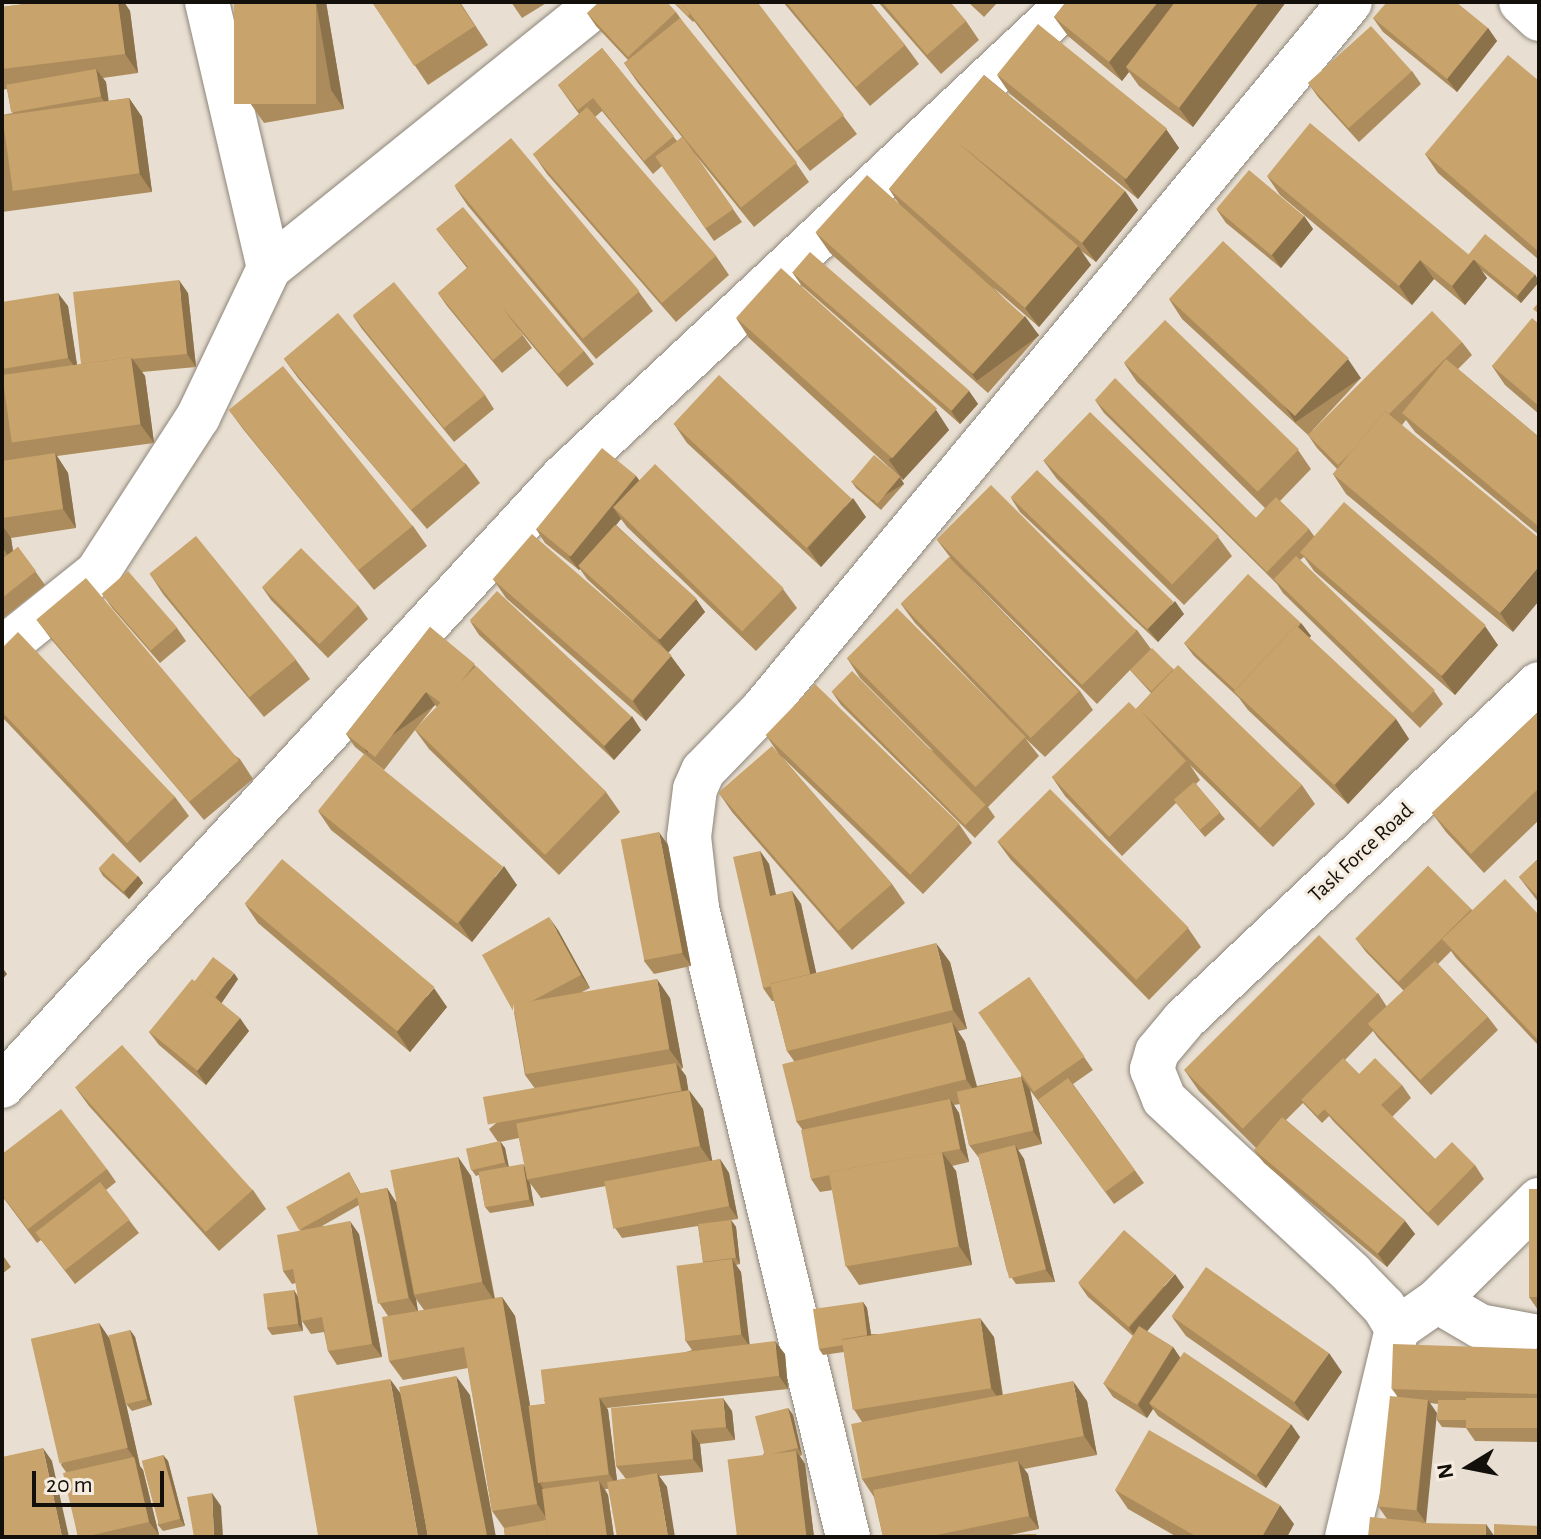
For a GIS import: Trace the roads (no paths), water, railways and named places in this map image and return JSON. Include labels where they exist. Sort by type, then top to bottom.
[{"type":"street","points":[[207,2],[269,268]]},
{"type":"street","points":[[2,649],[97,573],[198,417],[269,268],[600,2]]},
{"type":"street","points":[[2,1086],[563,477],[1070,2]]},
{"type":"street","points":[[848,1537],[697,908],[689,837],[695,789],[703,771],[763,709],[1350,2]]},
{"type":"street","points":[[1521,2],[1539,19]]},
{"type":"street","name":"Task Force Road","points":[[1397,1329],[1352,1274],[1164,1099],[1152,1069],[1157,1052],[1183,1021],[1539,684]]},
{"type":"street","points":[[1347,1537],[1397,1329],[1437,1301],[1539,1200]]},
{"type":"street","points":[[1437,1301],[1480,1326],[1539,1337]]}]
